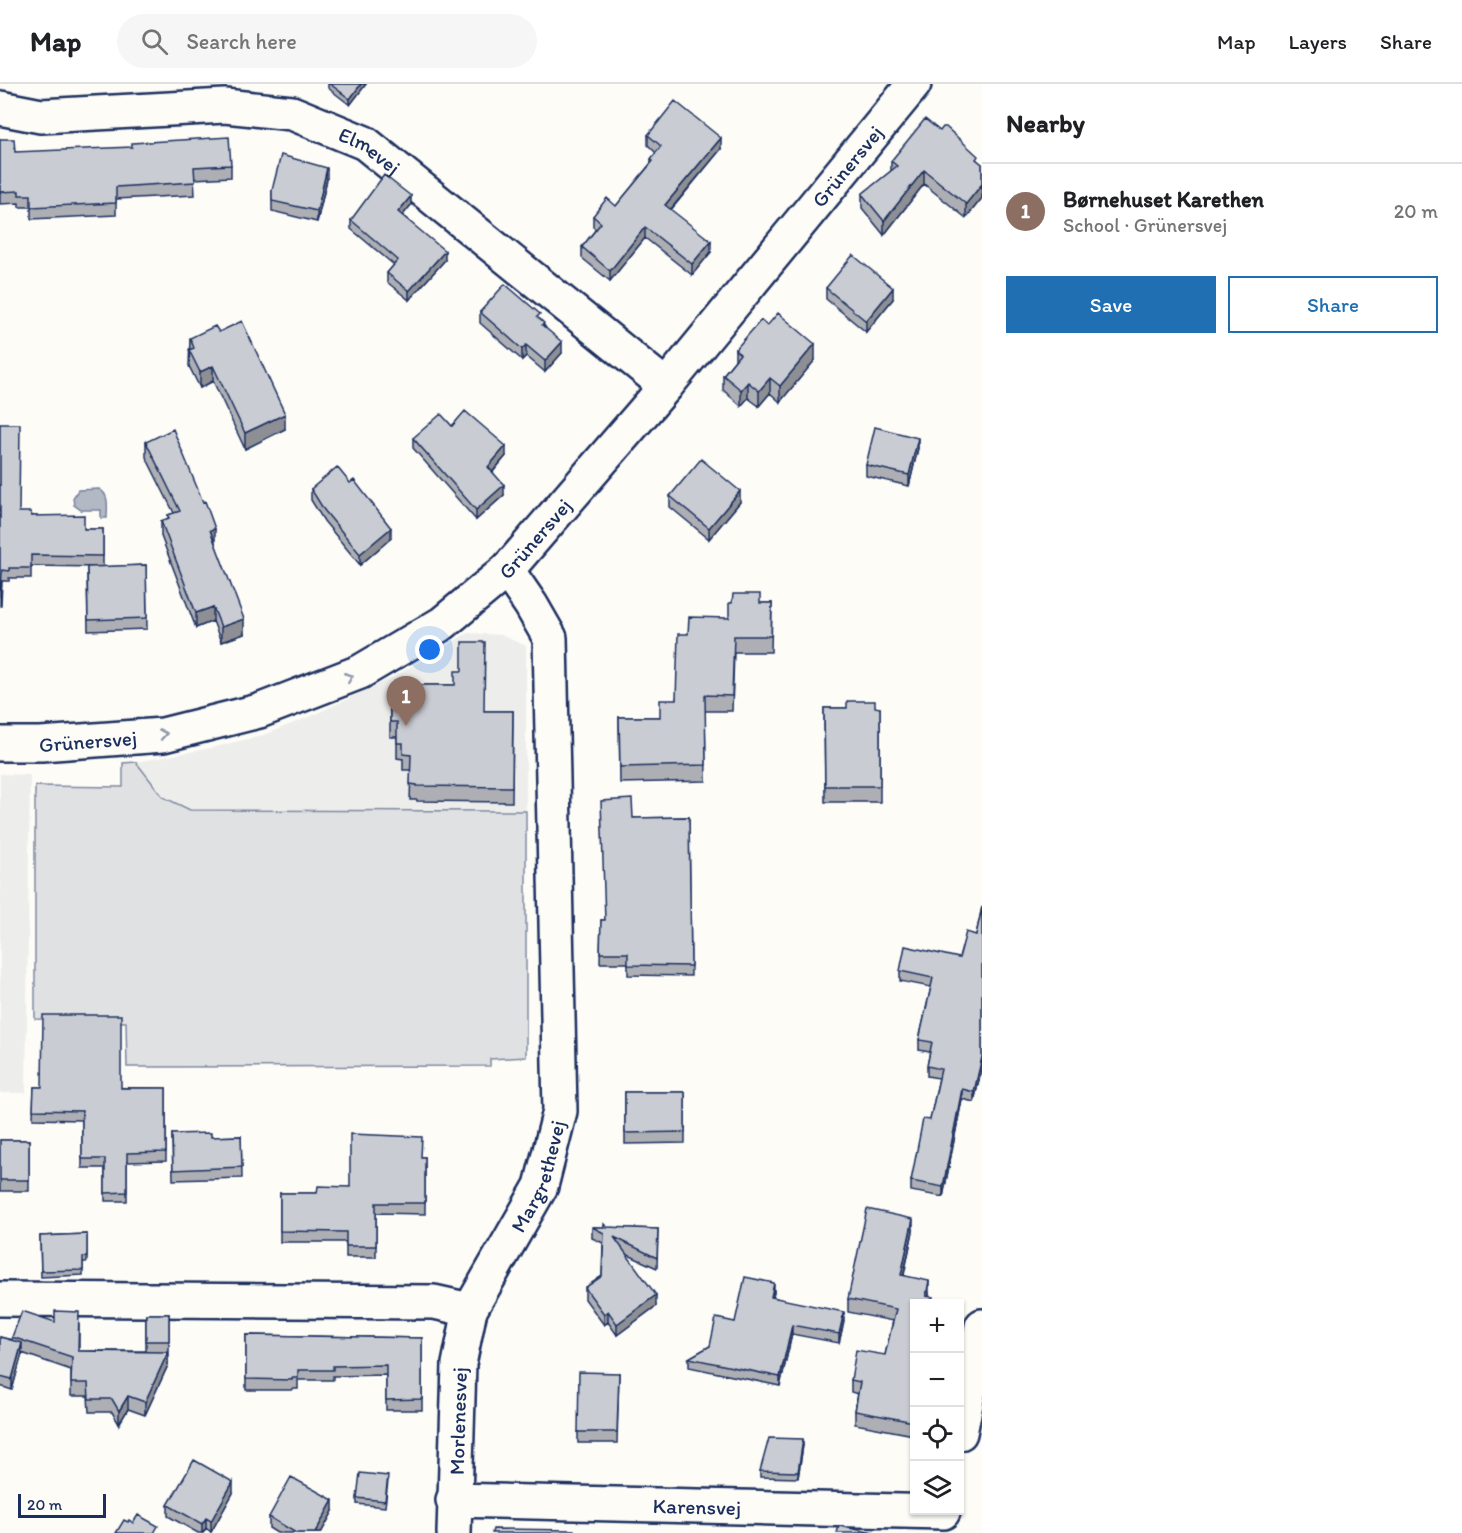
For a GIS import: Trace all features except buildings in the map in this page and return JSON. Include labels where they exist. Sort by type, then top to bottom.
[{"type":"street","name":"Grünersvej","points":[[0,744],[41,744],[163,735],[259,711],[360,672],[443,623],[507,570],[666,386],[914,84]]},
{"type":"street","name":"Elmevej","points":[[0,108],[41,116],[225,106],[292,113],[365,143],[666,386]]},
{"type":"street","name":"Margrethevej","points":[[470,1310],[541,1186],[560,1111],[550,638],[507,570]]},
{"type":"street","points":[[0,1299],[434,1302],[470,1310]]},
{"type":"street","name":"Morlenesvej","points":[[454,1533],[453,1500],[459,1364],[470,1310]]},
{"type":"street","points":[[964,1413],[982,1326]]},
{"type":"street","name":"Karensvej","points":[[453,1500],[941,1519]]},
{"type":"shaded area","points":[[99,489],[106,498],[107,518],[101,518],[101,510],[81,510],[74,505],[73,498],[78,490]]},
{"type":"shaded area","points":[[468,633],[501,635],[526,646],[526,811],[190,810],[163,797],[136,762],[211,748],[263,735],[309,717],[392,678]]},
{"type":"shaded area","points":[[136,762],[163,797],[190,810],[526,811],[526,1057],[490,1059],[490,1066],[127,1067],[126,1022],[35,1019],[35,786],[123,787],[123,763]]},
{"type":"shaded area","points":[[0,774],[30,775],[26,1093],[0,1093]]},
{"type":"place","name":"Børnehuset Karethen","points":[[406,726]]}]
